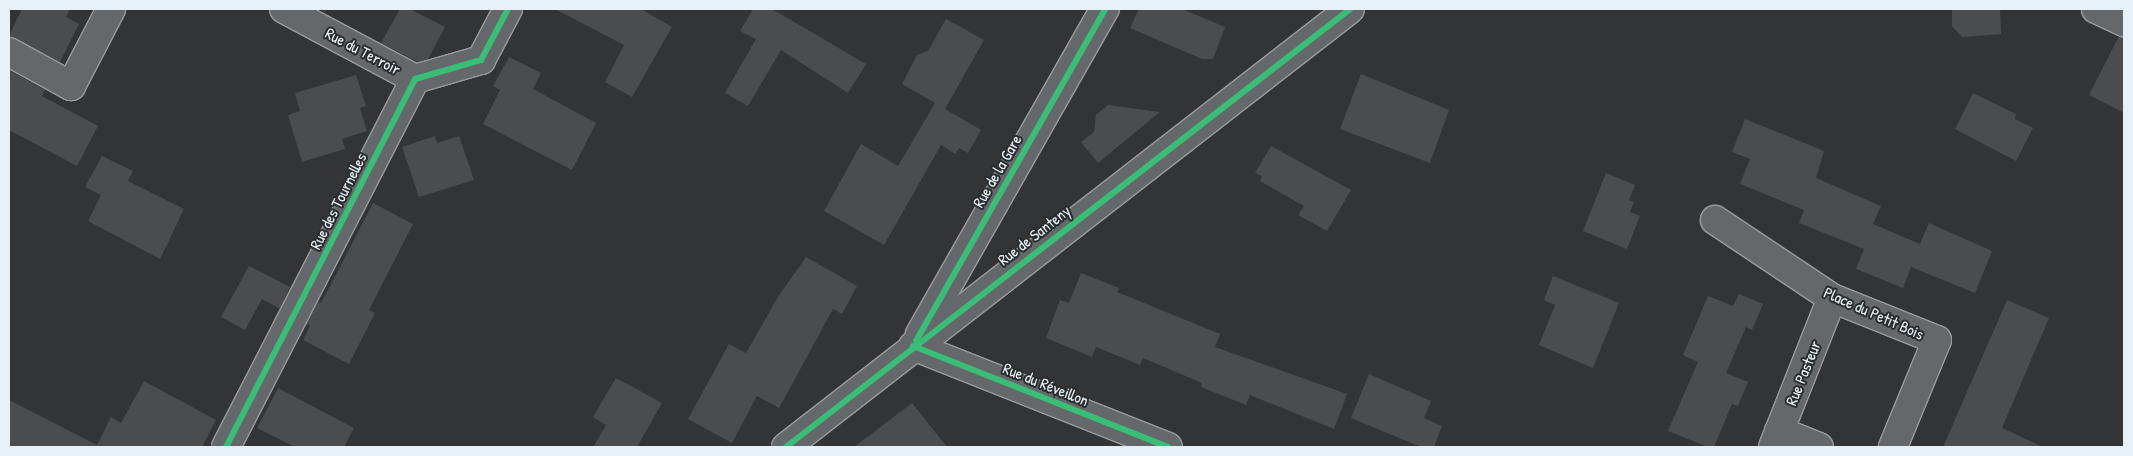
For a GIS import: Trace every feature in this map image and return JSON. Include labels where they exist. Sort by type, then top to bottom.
[{"type":"street","points":[[9,52],[71,86],[111,9]]},
{"type":"street","name":"Rue du Terroir","points":[[284,9],[415,79]]},
{"type":"street","points":[[415,79],[481,60],[508,9]]},
{"type":"street","name":"Rue de la Gare","points":[[913,346],[1105,9]]},
{"type":"street","name":"Rue de Santeny","points":[[786,447],[913,346],[1350,9]]},
{"type":"street","points":[[2096,9],[2124,22]]},
{"type":"street","name":"Rue des Tournelles","points":[[226,447],[415,79]]},
{"type":"street","name":"Place du Petit Bois","points":[[1715,220],[1832,298],[1937,340],[1893,447]]},
{"type":"street","name":"Rue Pasteur","points":[[1776,439],[1832,298]]},
{"type":"street","name":"Rue du Réveillon","points":[[913,346],[1168,447]]},
{"type":"street","points":[[1776,439],[1819,447]]},
{"type":"building","points":[[22,9],[70,9],[66,17],[79,24],[60,62],[9,36]]},
{"type":"building","points":[[400,9],[410,9],[445,27],[428,59],[418,62],[381,43]]},
{"type":"building","points":[[555,9],[641,9],[672,27],[632,97],[605,82],[624,45]]},
{"type":"building","points":[[753,9],[772,9],[866,64],[848,93],[781,50],[748,106],[725,93],[756,39],[740,31]]},
{"type":"building","points":[[1139,9],[1182,9],[1225,27],[1213,59],[1202,59],[1130,28]]},
{"type":"building","points":[[1952,9],[2000,9],[2001,34],[1962,37],[1952,26]]},
{"type":"building","points":[[946,19],[984,40],[945,109],[981,130],[968,153],[959,148],[955,154],[941,145],[884,245],[824,211],[861,144],[898,166],[935,103],[902,84],[917,55],[928,51]]},
{"type":"building","points":[[2119,36],[2124,37],[2124,113],[2089,95]]},
{"type":"building","points":[[509,57],[541,73],[533,89],[596,123],[572,170],[483,124],[500,90],[493,86]]},
{"type":"building","points":[[9,70],[45,90],[42,96],[98,126],[77,166],[9,130]]},
{"type":"building","points":[[1361,74],[1449,110],[1430,163],[1340,129]]},
{"type":"building","points":[[356,75],[366,106],[360,108],[367,131],[342,139],[345,149],[302,162],[288,115],[300,111],[295,93]]},
{"type":"building","points":[[1973,93],[2016,114],[2015,119],[2033,128],[2016,161],[1955,129]]},
{"type":"building","points":[[1108,105],[1160,112],[1098,163],[1081,142],[1094,132],[1096,115]]},
{"type":"building","points":[[1745,119],[1824,151],[1816,178],[1881,206],[1873,224],[1920,244],[1929,223],[1992,251],[1975,293],[1911,267],[1903,288],[1856,269],[1864,249],[1799,223],[1804,210],[1740,184],[1750,159],[1732,152]]},
{"type":"building","points":[[435,136],[437,143],[459,136],[474,180],[419,197],[402,147]]},
{"type":"building","points":[[1271,146],[1351,190],[1327,231],[1298,215],[1304,206],[1260,181],[1262,176],[1255,173]]},
{"type":"building","points":[[102,156],[133,171],[128,181],[184,209],[160,259],[88,221],[101,195],[85,187]]},
{"type":"building","points":[[1606,173],[1635,185],[1629,200],[1634,202],[1630,212],[1640,216],[1627,249],[1583,231]]},
{"type":"building","points":[[373,203],[413,224],[369,310],[375,313],[349,364],[303,340],[310,326],[307,324],[318,302],[321,303]]},
{"type":"building","points":[[806,257],[857,286],[842,314],[833,309],[779,408],[757,396],[732,443],[688,419],[729,344],[746,353],[778,297]]},
{"type":"building","points":[[249,266],[290,287],[280,309],[262,299],[245,330],[221,317]]},
{"type":"building","points":[[1081,273],[1119,288],[1117,292],[1220,334],[1215,347],[1347,394],[1334,429],[1250,395],[1246,405],[1201,387],[1202,383],[1143,358],[1140,365],[1096,347],[1092,357],[1046,338],[1060,300],[1069,303]]},
{"type":"building","points":[[1553,276],[1619,303],[1593,368],[1539,345],[1555,305],[1544,300]]},
{"type":"building","points":[[1739,294],[1763,304],[1752,330],[1746,327],[1726,373],[1748,382],[1738,406],[1732,404],[1714,447],[1708,447],[1668,431],[1698,362],[1683,355],[1708,296],[1733,306]]},
{"type":"building","points":[[2007,300],[2049,318],[2002,428],[2043,447],[1943,447]]},
{"type":"building","points":[[1369,374],[1431,401],[1424,418],[1442,426],[1434,447],[1421,447],[1351,418]]},
{"type":"building","points":[[616,378],[662,403],[637,447],[593,447],[606,425],[593,417]]},
{"type":"building","points":[[144,381],[216,420],[202,447],[9,447],[9,400],[97,445],[111,417],[121,423]]},
{"type":"building","points":[[278,388],[354,428],[344,447],[295,447],[257,428]]},
{"type":"building","points":[[912,403],[947,447],[854,447]]},
{"type":"cycle path","points":[[226,447],[415,79],[481,60],[508,9]]},
{"type":"cycle path","points":[[916,341],[1105,9]]},
{"type":"cycle path","points":[[786,447],[1350,9]]},
{"type":"cycle path","points":[[913,346],[1168,447]]}]
